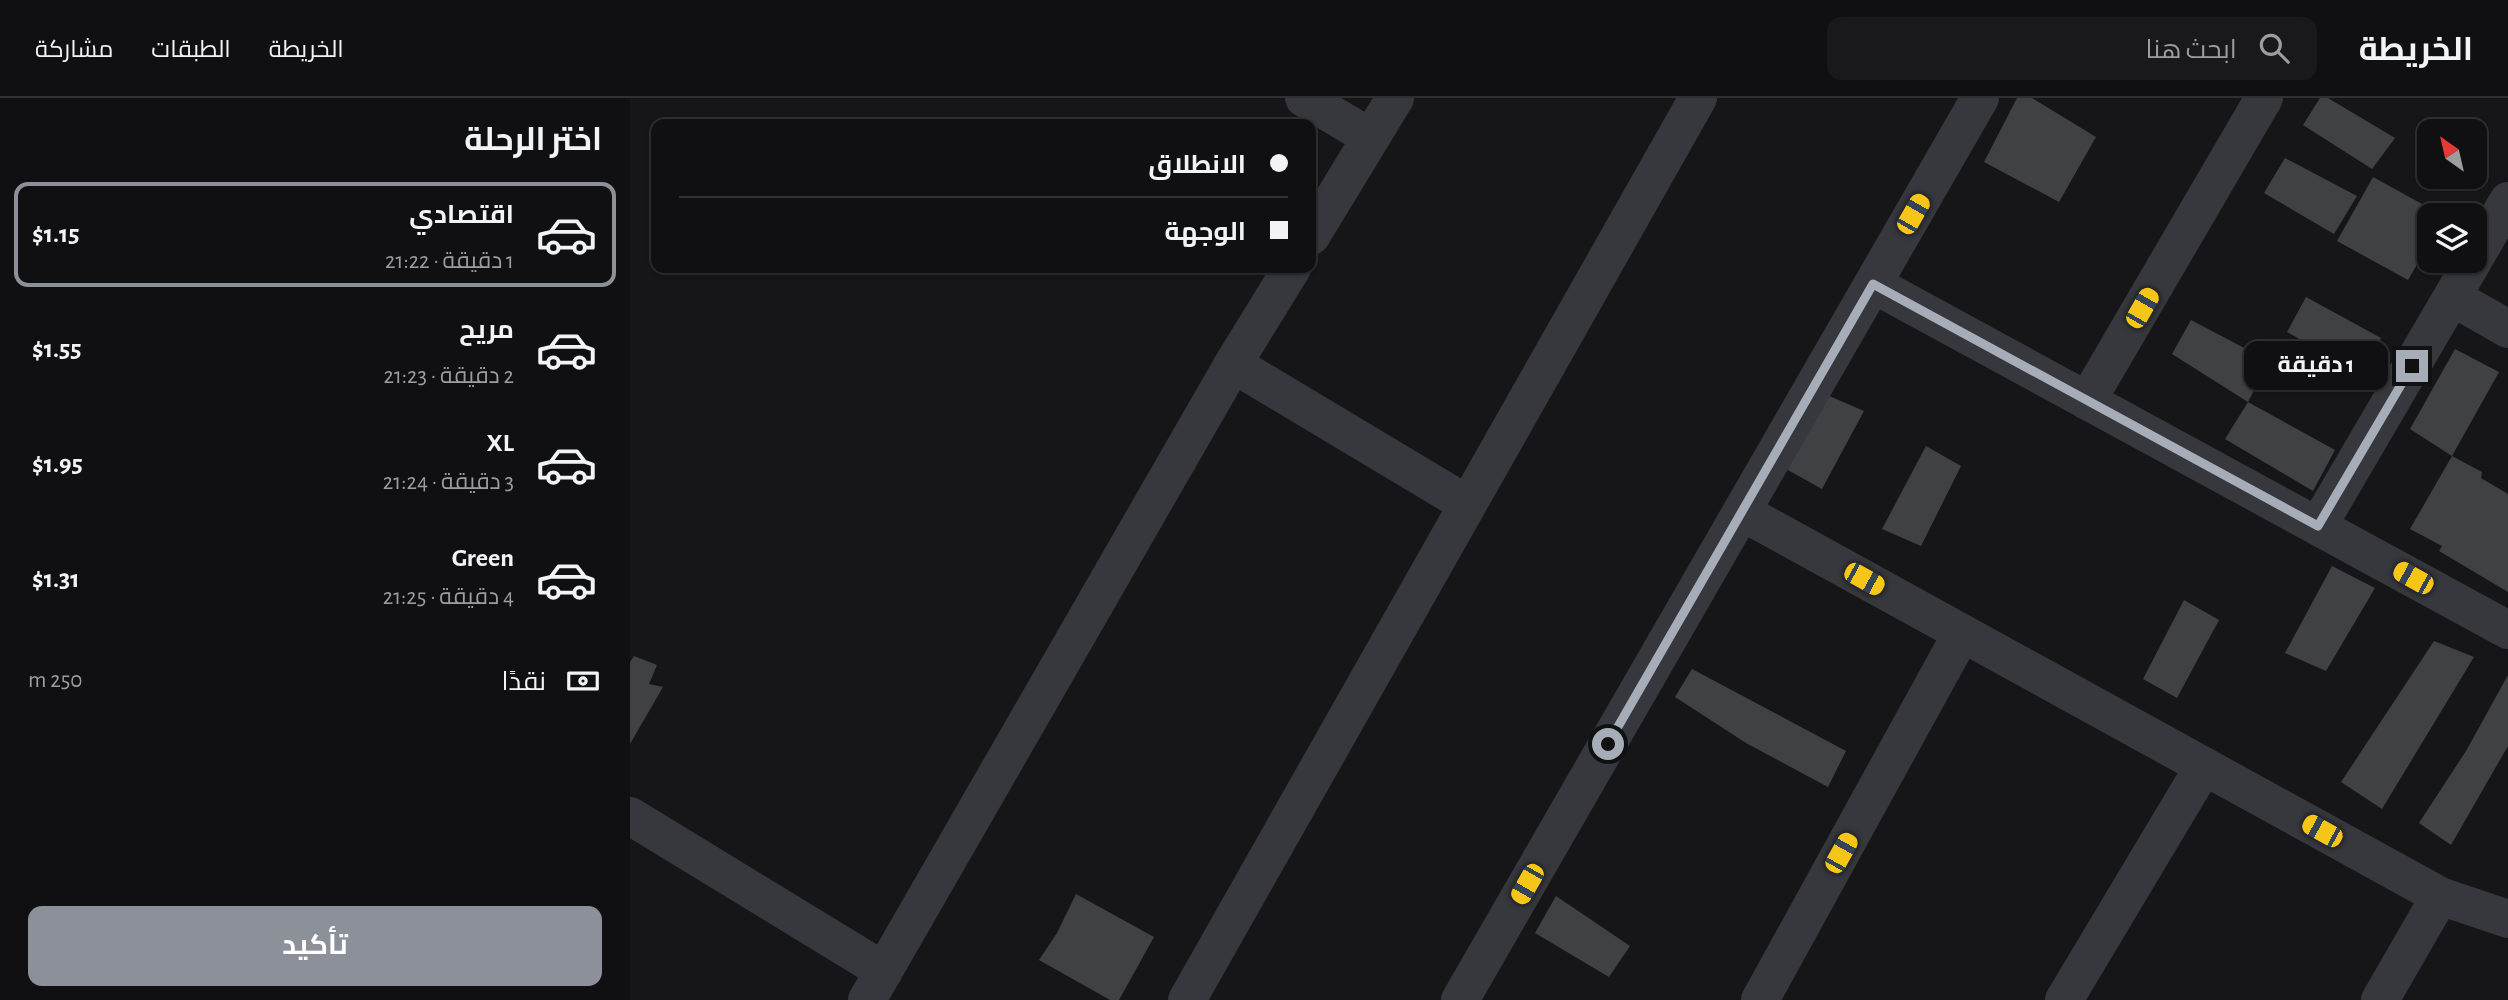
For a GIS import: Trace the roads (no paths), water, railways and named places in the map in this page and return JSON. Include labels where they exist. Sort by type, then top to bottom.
[{"type":"street","points":[[1304,98],[1370,137]]},
{"type":"street","points":[[1316,228],[1395,98]]},
{"type":"street","points":[[1187,1000],[1698,98]]},
{"type":"street","points":[[1460,1000],[1980,98]]},
{"type":"street","points":[[2087,401],[2264,98]]},
{"type":"street","points":[[2487,237],[2508,201]]},
{"type":"street","points":[[630,816],[876,986],[1233,364],[1289,273]]},
{"type":"street","points":[[2318,526],[2466,273]]},
{"type":"street","points":[[1873,284],[2508,629]]},
{"type":"street","points":[[2452,297],[2508,329]]},
{"type":"street","points":[[1233,364],[1467,504]]},
{"type":"street","points":[[1742,512],[2440,896],[2508,919]]},
{"type":"street","points":[[1760,1000],[1962,633]]},
{"type":"street","points":[[2064,1000],[2204,766]]},
{"type":"street","points":[[2380,1000],[2440,896]]}]
